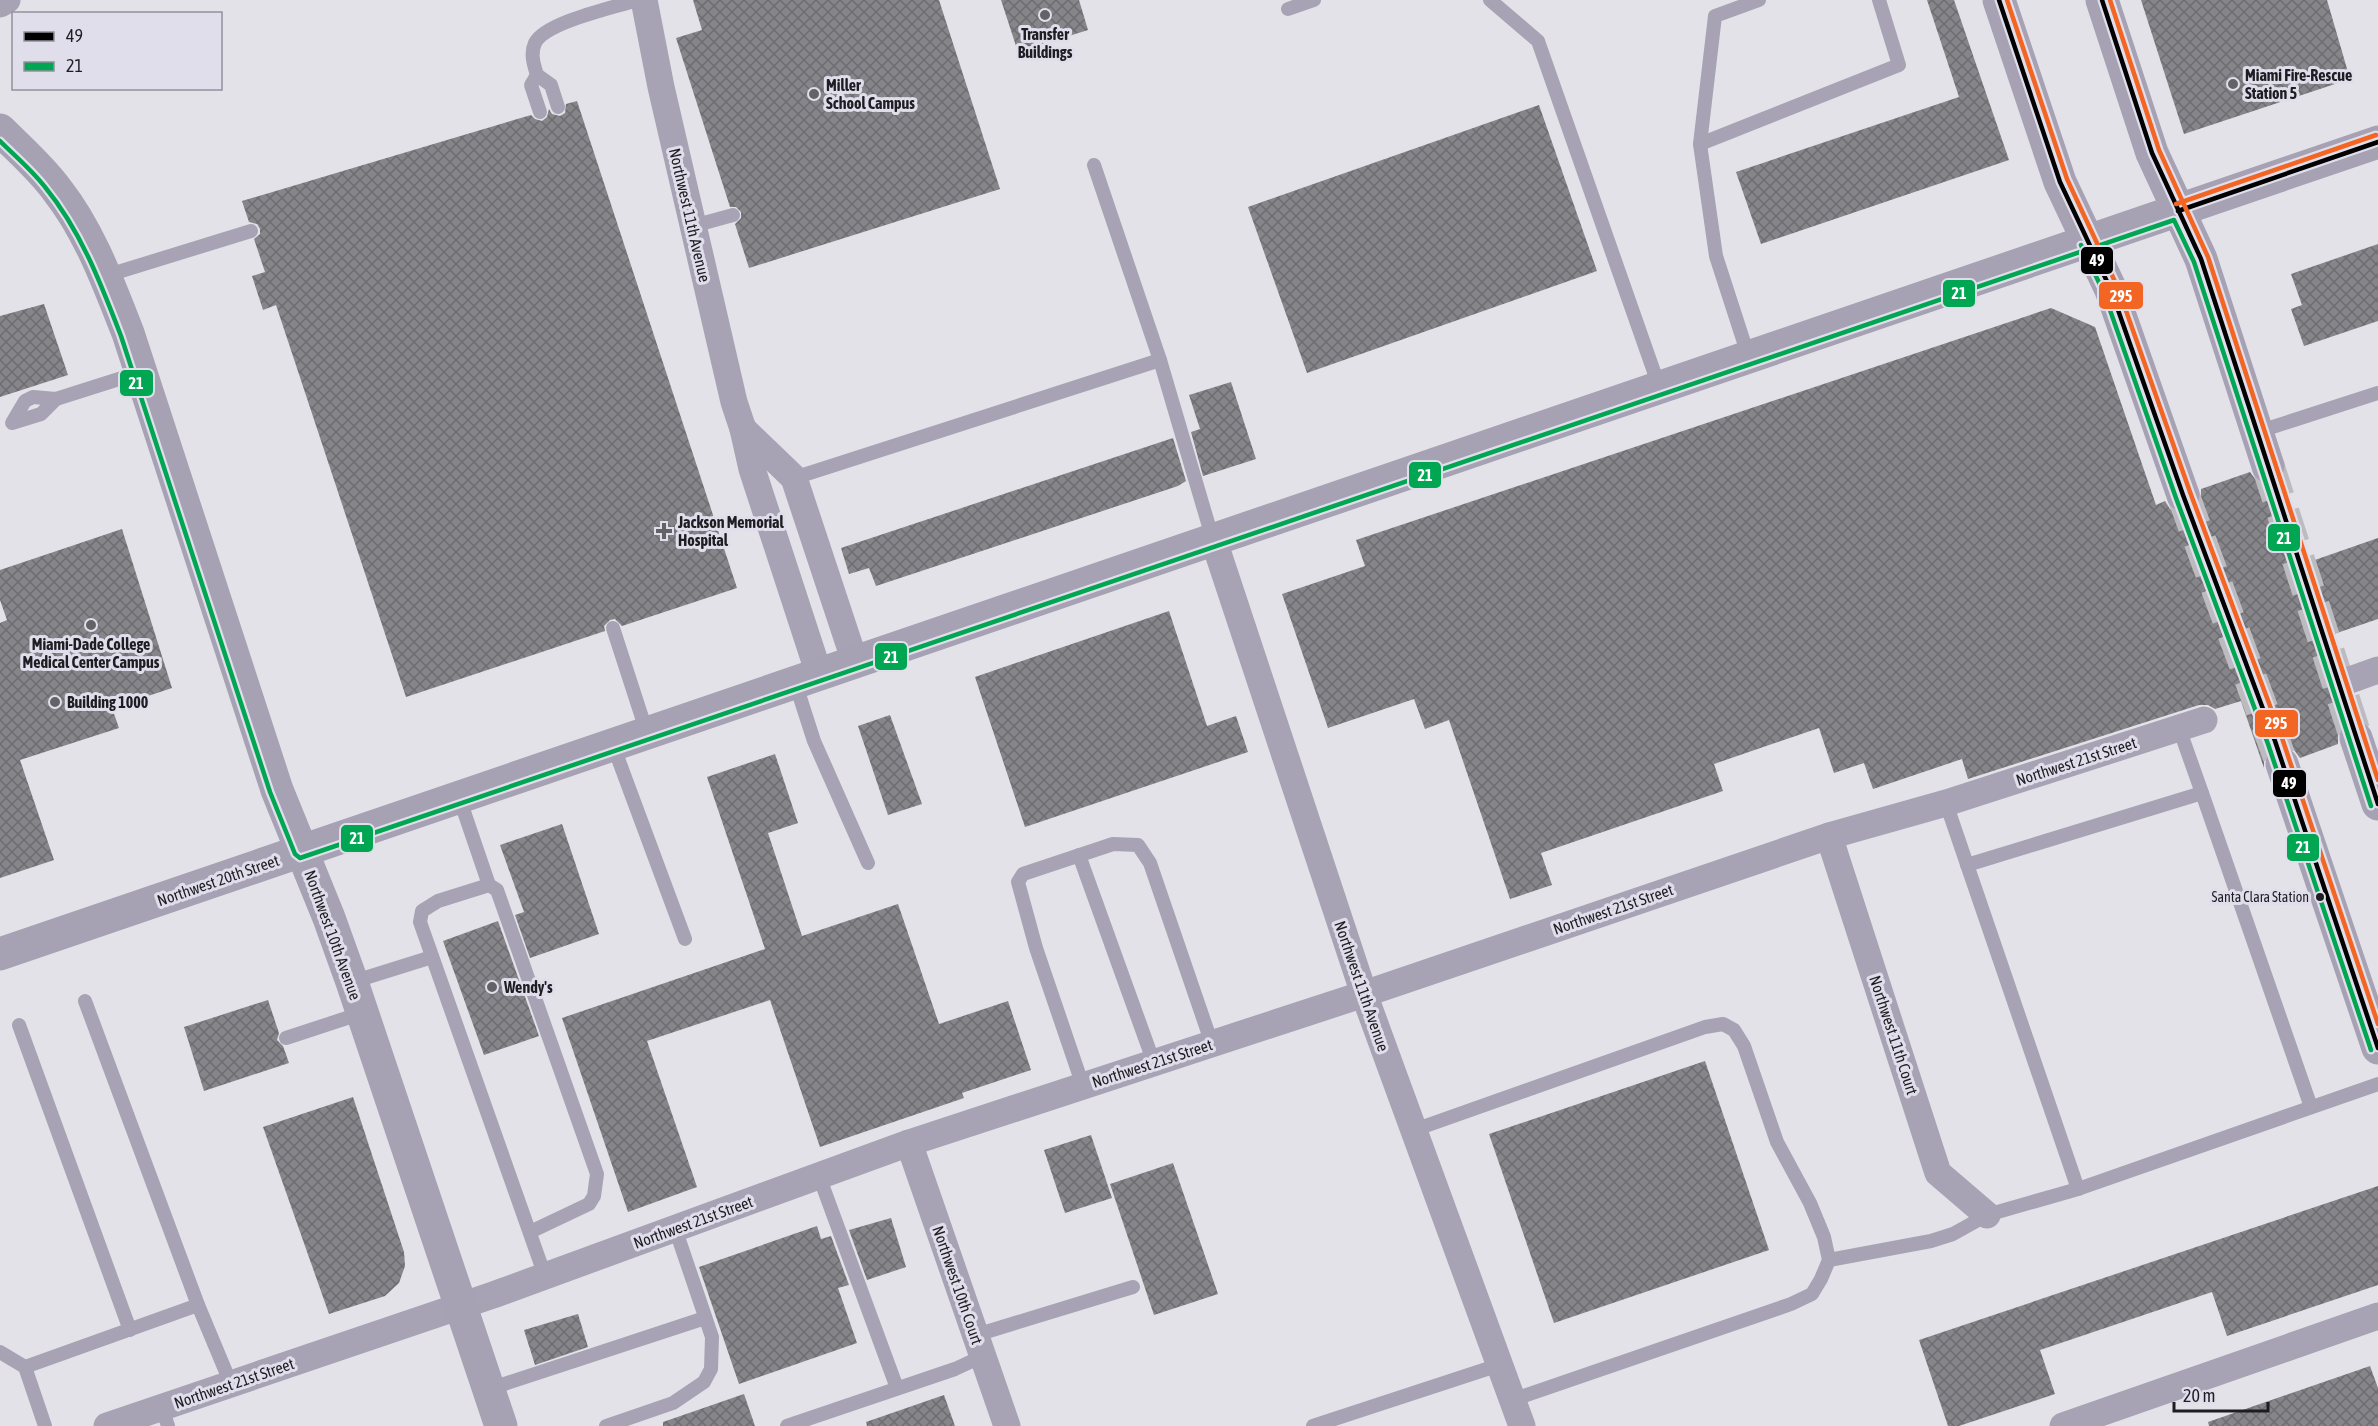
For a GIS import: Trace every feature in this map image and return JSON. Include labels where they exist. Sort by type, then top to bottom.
[{"type":"main road","points":[[1999,0],[2060,182],[2111,291],[2183,495]]},
{"type":"main road","points":[[2102,0],[2152,153],[2201,259],[2270,429],[2268,466]]},
{"type":"main road","name":"Northwest 10th Avenue","points":[[0,130],[57,190],[84,234],[105,276],[141,372],[268,762],[352,982],[501,1426]]},
{"type":"main road","name":"Northwest 20th Street","points":[[0,954],[2378,142]]},
{"type":"main road","points":[[2356,738],[2378,804]]},
{"type":"main road","points":[[2282,764],[2378,1048]]},
{"type":"street","points":[[0,4],[6,0]]},
{"type":"street","name":"Northwest 11th Avenue","points":[[644,0],[661,87],[734,402],[807,678]]},
{"type":"street","points":[[742,429],[794,478],[855,662]]},
{"type":"street","name":"Northwest 11th Avenue","points":[[1214,541],[1364,994],[1522,1426]]},
{"type":"street","points":[[2350,680],[2378,670]]},
{"type":"street","name":"Northwest 21st Street","points":[[107,1426],[165,1417],[231,1384],[545,1276],[909,1143],[1364,994],[1829,836],[1946,803],[2191,724]]},
{"type":"street","name":"Northwest 11th Court","points":[[1829,836],[1938,1173],[1988,1215]]},
{"type":"street","name":"Northwest 10th Court","points":[[909,1143],[1007,1426]]},
{"type":"street","points":[[2063,1426],[2378,1316]]},
{"type":"lane","points":[[558,107],[551,85],[537,75],[532,57],[534,44],[554,27],[637,0]]},
{"type":"lane","points":[[1288,9],[1314,0]]},
{"type":"lane","points":[[1490,0],[1538,41],[1659,389]]},
{"type":"lane","points":[[1749,358],[1716,256],[1700,144],[1715,15],[1759,0]]},
{"type":"lane","points":[[1700,144],[1899,65],[1878,0]]},
{"type":"lane","points":[[537,75],[531,85],[540,112]]},
{"type":"lane","points":[[1094,165],[1160,360],[1214,541]]},
{"type":"lane","points":[[693,226],[733,215]]},
{"type":"lane","points":[[105,276],[251,231]]},
{"type":"lane","points":[[794,478],[1160,360]]},
{"type":"lane","points":[[6,422],[25,401],[33,397],[56,399],[141,372]]},
{"type":"lane","points":[[2270,429],[2378,393]]},
{"type":"lane","points":[[613,628],[647,732]]},
{"type":"lane","points":[[807,678],[814,741],[868,863]]},
{"type":"lane","points":[[2191,724],[2202,792],[2311,1107]]},
{"type":"lane","points":[[613,745],[685,939]]},
{"type":"lane","points":[[1967,865],[2202,792]]},
{"type":"lane","points":[[459,797],[489,885],[497,890],[597,1174],[594,1196],[589,1204],[530,1232]]},
{"type":"lane","points":[[1946,803],[2078,1189]]},
{"type":"lane","points":[[1083,1086],[1036,948],[1018,882],[1023,874],[1079,855],[1113,844],[1138,845],[1150,863],[1212,1044]]},
{"type":"lane","points":[[1079,855],[1154,1063]]},
{"type":"lane","points":[[489,885],[438,901],[422,911],[420,922],[545,1276]]},
{"type":"lane","points":[[352,982],[432,957]]},
{"type":"lane","points":[[85,1001],[198,1305],[231,1384]]},
{"type":"lane","points":[[286,1038],[362,1013]]},
{"type":"lane","points":[[1414,1130],[1723,1024],[1734,1030],[1744,1046],[1777,1142],[1810,1203],[1824,1237],[1828,1260],[1812,1294],[1791,1304],[1512,1400]]},
{"type":"lane","points":[[19,1025],[130,1330]]},
{"type":"lane","points":[[1828,1260],[1930,1241],[1953,1234],[1988,1215],[2078,1189],[2378,1084]]},
{"type":"lane","points":[[819,1176],[897,1388]]},
{"type":"lane","points":[[606,1426],[673,1402],[704,1382],[711,1369],[712,1337],[675,1228]]},
{"type":"lane","points":[[787,1426],[955,1369],[979,1346],[1133,1287]]},
{"type":"lane","points":[[25,1367],[198,1305]]},
{"type":"lane","points":[[489,1389],[705,1318]]},
{"type":"lane","points":[[0,1352],[25,1367],[45,1426]]},
{"type":"lane","points":[[1317,1425],[1401,1395],[1499,1365]]},
{"type":"building","name":"Miller School Campus","points":[[693,0],[939,0],[1000,189],[749,268],[735,224],[741,218],[741,212],[736,207],[730,207],[676,38],[702,30]]},
{"type":"building","name":"Transfer Buildings","points":[[1001,0],[1079,0],[1088,30],[1018,52]]},
{"type":"building","points":[[1927,0],[1954,0],[2009,160],[1761,244],[1736,172],[1959,97]]},
{"type":"building","points":[[2141,0],[2327,0],[2350,79],[2184,134]]},
{"type":"building","points":[[577,101],[737,588],[622,626],[615,619],[610,620],[604,626],[605,631],[406,697],[276,305],[263,310],[252,276],[265,272],[254,239],[260,234],[260,229],[257,224],[249,222],[242,201],[531,115],[542,121],[547,117],[549,109],[552,114],[560,116],[565,113],[566,104]]},
{"type":"building","points":[[1539,105],[1597,271],[1307,373],[1248,207]]},
{"type":"building","points":[[2378,244],[2378,321],[2304,346],[2291,309],[2302,305],[2291,274]]},
{"type":"building","points":[[44,304],[68,375],[0,397],[0,316]]},
{"type":"building","points":[[2051,308],[2095,327],[2156,505],[2165,501],[2170,509],[2179,513],[2190,512],[2197,508],[2201,499],[2201,489],[2250,472],[2255,479],[2264,484],[2273,484],[2280,480],[2309,562],[2378,538],[2378,619],[2334,634],[2344,665],[2338,670],[2335,685],[2340,692],[2355,695],[2364,721],[2351,720],[2342,725],[2338,735],[2338,744],[2300,758],[2294,750],[2286,746],[2277,746],[2268,752],[2264,760],[2264,768],[2241,701],[2215,709],[2208,705],[2199,705],[1968,779],[1962,759],[1873,789],[1864,763],[1834,773],[1819,728],[1714,764],[1723,791],[1541,853],[1552,885],[1510,899],[1449,720],[1425,729],[1414,699],[1328,728],[1282,594],[1365,566],[1356,540]]},
{"type":"building","points":[[1231,382],[1256,459],[1203,476],[1191,432],[1200,429],[1189,395]]},
{"type":"building","points":[[1173,438],[1186,481],[1178,486],[876,586],[869,568],[849,574],[841,548]]},
{"type":"building","name":"Building 1000","points":[[122,529],[172,688],[112,708],[119,728],[20,760],[54,860],[0,878],[0,623],[7,620],[0,600],[0,570]]},
{"type":"building","points":[[1169,611],[1207,726],[1236,716],[1248,752],[1025,827],[975,677]]},
{"type":"building","points":[[890,715],[922,804],[888,815],[858,726]]},
{"type":"building","points":[[775,754],[798,823],[768,833],[802,936],[898,904],[939,1024],[1008,1001],[1031,1070],[962,1093],[964,1098],[820,1147],[770,1000],[647,1041],[697,1187],[628,1212],[562,1018],[765,949],[707,777]]},
{"type":"building","points":[[562,824],[599,934],[530,958],[515,915],[524,912],[500,845]]},
{"type":"building","points":[[498,921],[539,1036],[484,1055],[443,941]]},
{"type":"building","points":[[268,1000],[279,1033],[277,1040],[283,1046],[289,1063],[204,1091],[184,1027]]},
{"type":"building","points":[[1705,1061],[1769,1250],[1554,1323],[1489,1134]]},
{"type":"building","points":[[353,1097],[404,1252],[405,1266],[399,1283],[385,1296],[329,1314],[263,1127]]},
{"type":"building","points":[[1091,1135],[1112,1198],[1065,1213],[1044,1150]]},
{"type":"building","points":[[1173,1163],[1218,1294],[1154,1315],[1110,1184]]},
{"type":"building","points":[[2378,1186],[2378,1285],[2227,1336],[2212,1292],[2040,1350],[2055,1394],[1959,1426],[1948,1426],[1919,1340]]},
{"type":"building","points":[[891,1218],[906,1267],[867,1280],[849,1230]]},
{"type":"building","points":[[817,1226],[821,1239],[831,1236],[849,1285],[838,1288],[857,1343],[739,1384],[699,1267]]},
{"type":"building","points":[[578,1314],[588,1347],[535,1365],[524,1330]]},
{"type":"building","points":[[2370,1366],[2378,1388],[2378,1426],[2209,1426],[2208,1422]]},
{"type":"building","points":[[744,1394],[755,1426],[663,1426],[663,1422]]},
{"type":"building","points":[[944,1395],[955,1426],[867,1426],[866,1422]]},
{"type":"tunnel","points":[[2268,466],[2356,738]]},
{"type":"tunnel","points":[[2183,495],[2282,764]]},
{"type":"transit line","name":"49","points":[[1999,0],[2060,182],[2111,290],[2183,495],[2275,741],[2378,1048]]},
{"type":"transit line","name":"295","points":[[2007,0],[2067,179],[2118,288],[2190,492],[2282,738],[2378,1024]]},
{"type":"transit line","name":"49","points":[[2102,0],[2152,153],[2201,259],[2378,804]]},
{"type":"transit line","name":"295","points":[[2110,0],[2159,150],[2208,257],[2378,780]]},
{"type":"transit line","name":"295","points":[[2176,204],[2376,135]]},
{"type":"transit line","name":"21","points":[[0,141],[35,175],[58,204],[80,240],[98,278],[121,336],[270,792],[295,854],[300,858],[2174,220],[2194,262],[2371,806]]},
{"type":"transit line","name":"49","points":[[2178,211],[2378,142]]},
{"type":"transit line","name":"21","points":[[2081,245],[2104,293],[2176,498],[2268,744],[2371,1050]]},
{"type":"place","name":"Transfer Buildings","points":[[1045,15]]},
{"type":"place","name":"Miami Fire-Rescue Station 5","points":[[2233,84]]},
{"type":"place","name":"Miller School Campus","points":[[814,94]]},
{"type":"place","name":"Jackson Memorial Hospital","points":[[664,531]]},
{"type":"place","name":"Miami-Dade College Medical Center Campus","points":[[91,625]]},
{"type":"place","name":"Building 1000","points":[[55,702]]},
{"type":"place","name":"Santa Clara Station","points":[[2320,897]]},
{"type":"place","name":"Wendy's","points":[[492,987]]}]
